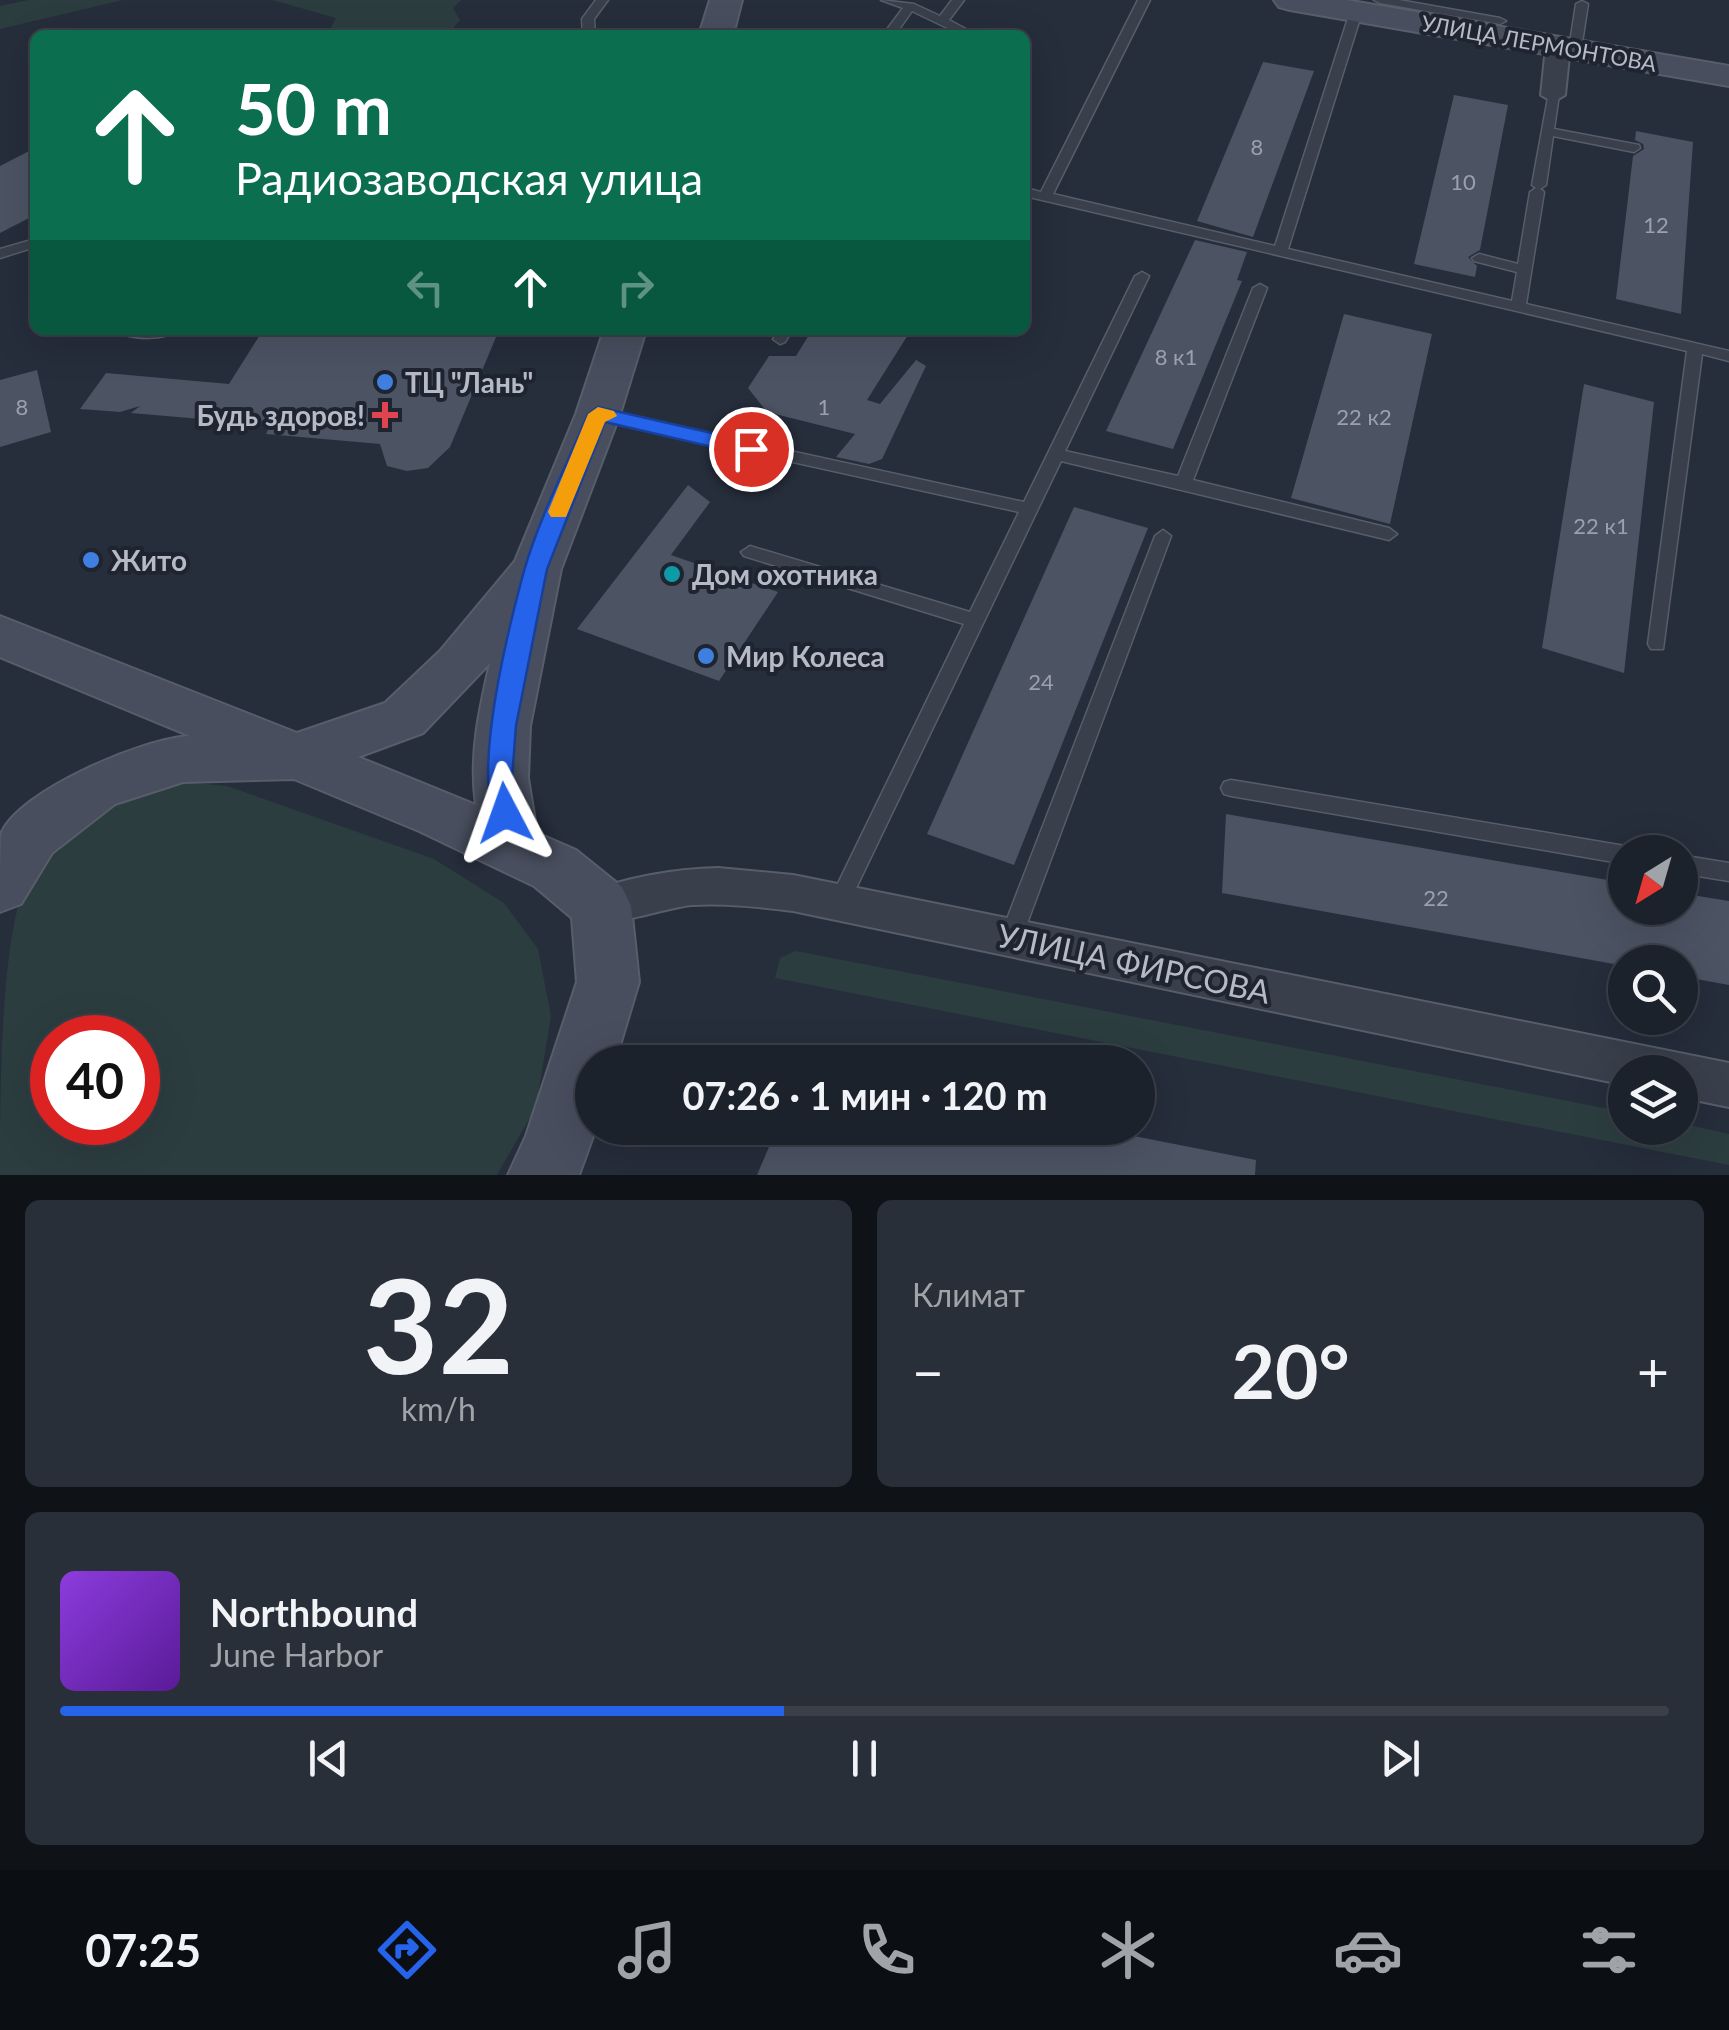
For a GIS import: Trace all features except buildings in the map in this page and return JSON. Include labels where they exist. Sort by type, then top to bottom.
[{"type":"street","points":[[717,30],[726,0]]},
{"type":"street","name":"УЛИЦА ЛЕРМОНТОВА","points":[[1290,0],[1368,6],[1567,48],[1729,76]]},
{"type":"street","points":[[1552,95],[1567,48]]},
{"type":"street","points":[[511,848],[500,778],[504,726],[536,569],[598,414],[622,335]]},
{"type":"street","points":[[0,886],[32,836],[96,787],[183,760],[293,757],[404,718],[458,665],[536,569]]},
{"type":"street","points":[[0,636],[439,814],[555,868],[600,906],[608,982],[555,1152],[542,1175]]},
{"type":"street","name":"УЛИЦА ФИРСОВА","points":[[600,906],[690,884],[741,886],[840,902],[1608,1060]]},
{"type":"street","points":[[1698,1079],[1729,1085]]},
{"type":"lane","points":[[589,30],[588,19],[602,0]]},
{"type":"lane","points":[[887,0],[910,6],[960,30]]},
{"type":"lane","points":[[942,22],[958,0]]},
{"type":"lane","points":[[1045,197],[1144,0]]},
{"type":"lane","points":[[1567,48],[1582,4]]},
{"type":"lane","points":[[893,30],[910,6]]},
{"type":"lane","points":[[1281,250],[1368,6],[1500,21]]},
{"type":"lane","points":[[1518,306],[1552,95]]},
{"type":"lane","points":[[1547,132],[1634,148]]},
{"type":"lane","points":[[1030,193],[1729,356]]},
{"type":"lane","points":[[0,254],[30,244]]},
{"type":"lane","points":[[1478,258],[1524,270]]},
{"type":"lane","points":[[840,902],[1142,276]]},
{"type":"lane","points":[[1183,482],[1260,288]]},
{"type":"lane","points":[[1658,644],[1695,348]]},
{"type":"lane","points":[[598,414],[1030,509]]},
{"type":"lane","points":[[1056,454],[1389,534]]},
{"type":"lane","points":[[1011,938],[1164,536]]},
{"type":"lane","points":[[750,552],[976,621]]},
{"type":"lane","points":[[1231,788],[1608,852]]},
{"type":"lane","points":[[1698,867],[1729,872]]},
{"type":"shaded area","points":[[28,0],[123,0],[0,29],[0,6]]},
{"type":"shaded area","points":[[272,0],[461,0],[453,8],[460,20],[451,30],[330,30],[336,18]]},
{"type":"shaded area","points":[[176,781],[227,786],[434,859],[504,903],[538,949],[551,1016],[536,1107],[497,1175],[0,1175],[6,981],[17,909],[26,881],[54,848],[126,797]]},
{"type":"shaded area","points":[[796,951],[1608,1109],[1608,1141],[1155,1052],[1155,1045],[1117,1045],[775,978],[780,958]]},
{"type":"shaded area","points":[[1698,1127],[1729,1134],[1729,1165],[1627,1145],[1698,1145]]},
{"type":"slow traffic","points":[[559,512],[598,414],[606,416]]},
{"type":"place","name":"ТЦ \"Лань\"","points":[[385,382]]},
{"type":"place","name":"Будь здоров!","points":[[385,415]]},
{"type":"place","name":"Жито","points":[[91,560]]},
{"type":"place","name":"Дом охотника","points":[[672,574]]},
{"type":"place","name":"Мир Колеса","points":[[706,656]]},
{"type":"route","points":[[505,813],[500,778],[504,726],[536,569],[598,414],[751,449]]}]
